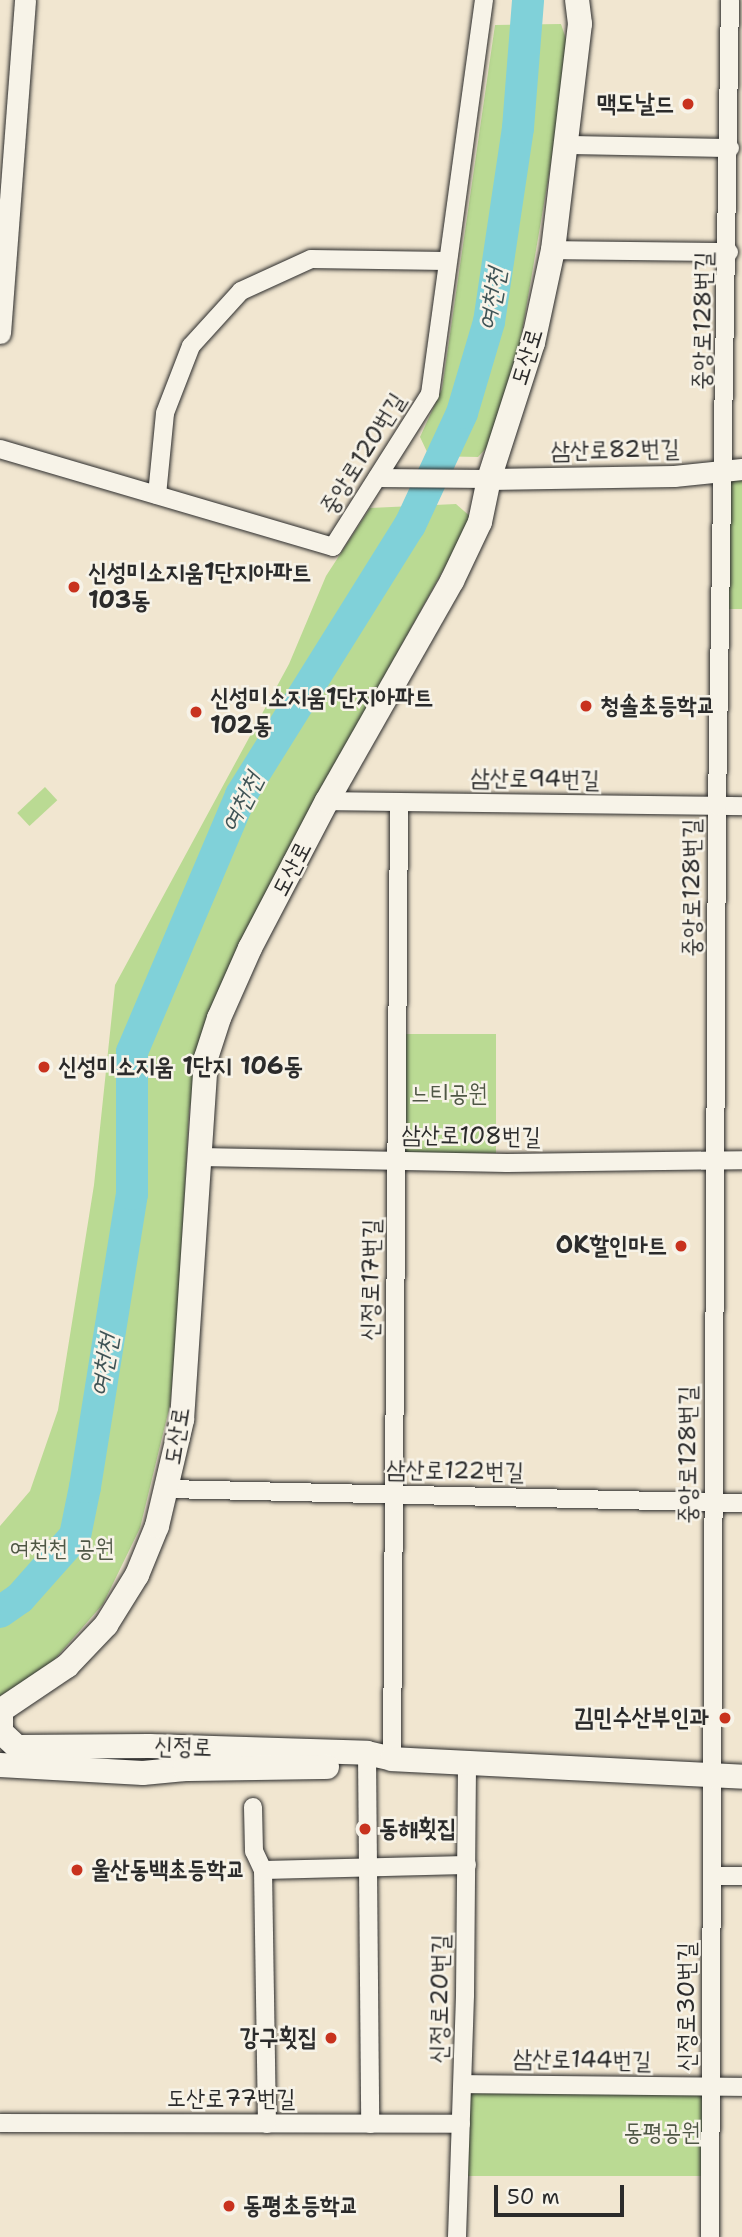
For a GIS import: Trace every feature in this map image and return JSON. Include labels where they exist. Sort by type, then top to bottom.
[{"type":"main road","name":"도산로","points":[[1,1710],[67,1666],[106,1625],[137,1575],[168,1489],[182,1420],[206,1058],[219,1018],[250,948],[327,801],[453,581],[480,522],[489,479],[533,343],[553,250],[580,24],[576,0]]},
{"type":"main road","name":"신정로","points":[[1,1710],[1,1732],[9,1747],[149,1745],[367,1760]]},
{"type":"main road","name":"신정로","points":[[0,1765],[143,1773],[393,1759],[742,1777]]},
{"type":"street","points":[[0,333],[24,0]]},
{"type":"street","name":"중앙로120번길","points":[[0,449],[333,547],[430,394],[446,261],[484,0]]},
{"type":"street","name":"중앙로128번길","points":[[712,1777],[718,806],[733,469],[729,252],[730,0]]},
{"type":"street","points":[[567,145],[730,148]]},
{"type":"street","points":[[553,250],[729,252]]},
{"type":"street","points":[[157,495],[165,413],[191,346],[242,291],[311,259],[446,261]]},
{"type":"street","name":"삼산로82번길","points":[[489,479],[674,476],[733,469]]},
{"type":"street","points":[[377,478],[489,479]]},
{"type":"street","name":"삼산로94번길","points":[[327,801],[742,806]]},
{"type":"street","name":"신정로17번길","points":[[393,1759],[399,802]]},
{"type":"street","name":"삼산로108번길","points":[[200,1157],[397,1158],[507,1163],[742,1160]]},
{"type":"street","name":"삼산로122번길","points":[[168,1489],[742,1503]]},
{"type":"street","points":[[367,1760],[370,2124]]},
{"type":"street","name":"신정로20번길","points":[[457,2237],[463,2084],[467,1762]]},
{"type":"street","name":"신정로30번길","points":[[710,2237],[712,1777]]},
{"type":"street","points":[[253,1807],[254,1850],[262,1870],[267,2124]]},
{"type":"street","points":[[262,1870],[467,1865]]},
{"type":"street","points":[[712,1876],[742,1875]]},
{"type":"street","name":"삼산로144번길","points":[[463,2084],[742,2087]]},
{"type":"street","name":"도산로77번길","points":[[0,2123],[461,2124]]},
{"type":"green space","points":[[561,24],[570,51],[520,344],[488,446],[478,457],[429,456],[420,437],[442,389],[495,25]]},
{"type":"green space","points":[[725,469],[742,469],[742,609],[725,609]]},
{"type":"green space","name":"여천천 공원","points":[[456,504],[472,518],[331,772],[201,1054],[189,1111],[177,1336],[170,1405],[140,1528],[103,1604],[48,1667],[0,1696],[0,1526],[30,1491],[58,1410],[94,1185],[115,985],[289,664],[326,576],[370,508]]},
{"type":"green space","points":[[45,787],[57,800],[29,826],[17,813]]},
{"type":"green space","name":"느티공원","points":[[402,1034],[496,1034],[496,1153],[402,1153]]},
{"type":"green space","name":"동평공원","points":[[463,2084],[711,2084],[711,2176],[463,2176]]},
{"type":"waterway","name":"여천천","points":[[0,1612],[20,1598],[75,1536],[132,1194],[132,1052],[241,795],[410,525],[462,413],[489,322],[518,128],[528,0]]},
{"type":"place","name":"맥도날드","points":[[688,104]]},
{"type":"place","name":"신성미소지움1단지아파트 103동","points":[[74,587]]},
{"type":"place","name":"청솔초등학교","points":[[586,706]]},
{"type":"place","name":"신성미소지움1단지아파트 102동","points":[[196,712]]},
{"type":"place","name":"신성미소지움 1단지 106동","points":[[44,1067]]},
{"type":"place","name":"OK할인마트","points":[[681,1246]]},
{"type":"place","name":"김민수산부인과","points":[[725,1718]]},
{"type":"place","name":"동해횟집","points":[[365,1829]]},
{"type":"place","name":"울산동백초등학교","points":[[77,1870]]},
{"type":"place","name":"강구횟집","points":[[331,2038]]},
{"type":"place","name":"동평초등학교","points":[[229,2206]]}]
